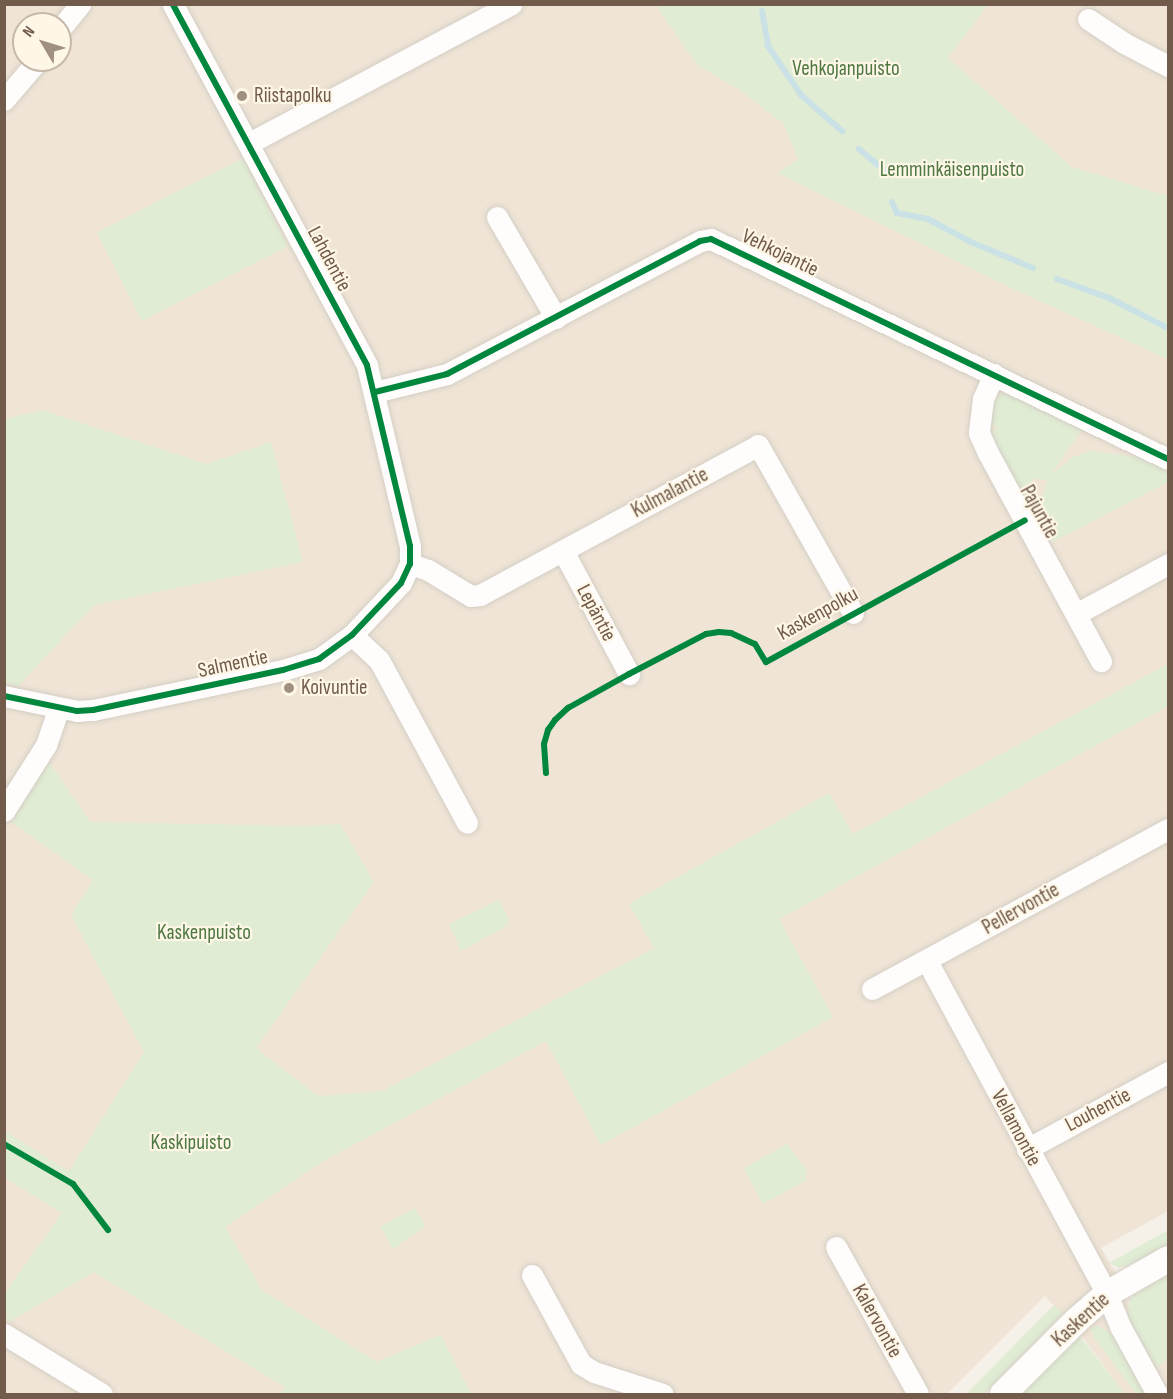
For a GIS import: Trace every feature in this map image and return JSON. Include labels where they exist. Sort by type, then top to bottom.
[{"type":"street","name":"Lahdentie","points":[[174,4],[367,365],[410,555]]},
{"type":"street","points":[[249,143],[511,4]]},
{"type":"street","points":[[1088,19],[1124,43],[1168,66]]},
{"type":"street","points":[[4,100],[28,72]]},
{"type":"street","points":[[497,217],[556,318]]},
{"type":"street","name":"Vehkojantie","points":[[375,393],[447,374],[700,241],[711,239],[1168,459]]},
{"type":"street","name":"Pajuntie","points":[[994,374],[983,399],[979,433],[1101,661]]},
{"type":"street","name":"Kulmalantie","points":[[410,555],[428,570],[471,596],[480,595],[758,445],[853,613]]},
{"type":"street","name":"Lepäntie","points":[[563,551],[629,674]]},
{"type":"street","name":"Salmentie","points":[[4,696],[59,708],[93,710],[283,670],[319,659],[352,635],[400,583],[410,555]]},
{"type":"street","points":[[1076,614],[1168,564]]},
{"type":"street","points":[[352,635],[379,660],[467,823]]},
{"type":"street","points":[[4,811],[46,745],[59,708]]},
{"type":"street","name":"Pellervontie","points":[[872,989],[1168,829]]},
{"type":"street","name":"Vellamontie","points":[[927,961],[1107,1294],[1121,1328],[1156,1395]]},
{"type":"street","name":"Louhentie","points":[[1027,1149],[1168,1072]]},
{"type":"street","name":"Kalervontie","points":[[836,1247],[918,1395]]},
{"type":"street","name":"Kaskentie","points":[[1004,1395],[1077,1320],[1107,1294],[1168,1259]]},
{"type":"street","points":[[532,1275],[581,1364],[594,1372],[663,1395]]},
{"type":"street","points":[[4,1334],[102,1395]]},
{"type":"shaded area","points":[[5,5],[1168,5],[1168,1211],[1101,1248],[1131,1298],[1128,1309],[1156,1368],[1168,1358],[1168,1394],[1125,1394],[1083,1338],[1045,1296],[947,1394],[5,1394]]},
{"type":"green space","name":"Lemminkäisenpuisto","points":[[656,5],[988,5],[948,58],[1072,167],[1168,196],[1168,359],[1009,287],[778,173],[798,159],[784,124],[738,89],[697,65]]},
{"type":"green space","points":[[243,158],[288,246],[142,321],[97,232]]},
{"type":"green space","points":[[1003,393],[1013,393],[1088,429],[1080,432],[1051,475],[1073,457],[1090,451],[1151,459],[1168,468],[1168,482],[1047,545],[1036,524],[1047,480],[1031,479],[1037,491],[1035,508],[1031,512],[988,430],[992,433],[997,428],[988,422],[990,410],[996,399]]},
{"type":"green space","points":[[42,410],[206,464],[271,442],[303,562],[94,605],[18,686],[5,682],[5,419]]},
{"type":"green space","name":"Kaskenpuisto","points":[[1168,664],[1168,706],[779,919],[833,1017],[601,1145],[546,1041],[320,1163],[225,1227],[262,1290],[376,1362],[441,1335],[471,1394],[281,1394],[285,1387],[94,1272],[9,1322],[5,1316],[5,1293],[62,1213],[5,1178],[4,1131],[69,1171],[144,1052],[71,915],[93,880],[10,821],[48,760],[90,822],[306,826],[340,824],[374,882],[256,1048],[318,1096],[382,1091],[654,948],[629,904],[829,793],[853,834]]},
{"type":"green space","points":[[499,900],[509,920],[505,927],[461,951],[449,924]]},
{"type":"green space","points":[[787,1144],[807,1170],[805,1181],[763,1204],[744,1168]]},
{"type":"green space","points":[[415,1208],[425,1226],[393,1249],[380,1227]]},
{"type":"green space","points":[[1168,1230],[1168,1244],[1127,1266],[1117,1267],[1109,1263]]},
{"type":"green space","points":[[1168,1273],[1168,1358],[1156,1368],[1129,1321],[1128,1309],[1131,1298],[1142,1287]]},
{"type":"green space","points":[[1054,1305],[1063,1314],[985,1394],[966,1394]]},
{"type":"green space","points":[[1097,1326],[1113,1334],[1146,1394],[1136,1394],[1095,1339],[1090,1327]]},
{"type":"green space","points":[[1079,1335],[1125,1394],[1020,1394]]},
{"type":"waterway","points":[[762,11],[768,46],[801,95],[842,131]]},
{"type":"waterway","points":[[859,149],[885,171]]},
{"type":"waterway","points":[[892,202],[897,213],[928,219],[973,243],[1033,268]]},
{"type":"waterway","points":[[1057,279],[1109,298],[1168,328]]},
{"type":"cycle path","points":[[4,696],[77,711],[93,710],[283,670],[319,659],[352,635],[401,583],[410,564],[410,546],[367,365],[173,4]]},
{"type":"cycle path","points":[[375,392],[447,374],[700,241],[711,239],[1168,459]]},
{"type":"cycle path","name":"Kaskenpolku","points":[[546,773],[544,744],[548,730],[555,720],[568,708],[629,674],[706,634],[719,632],[731,633],[755,644],[766,662],[1025,520]]},
{"type":"cycle path","points":[[4,1144],[73,1184],[108,1230]]},
{"type":"place","name":"Riistapolku","points":[[242,96]]},
{"type":"place","name":"Koivuntie","points":[[289,688]]},
{"type":"park label","name":"Vehkojanpuisto","points":[[846,69]]},
{"type":"park label","name":"Kaskipuisto","points":[[191,1143]]}]
